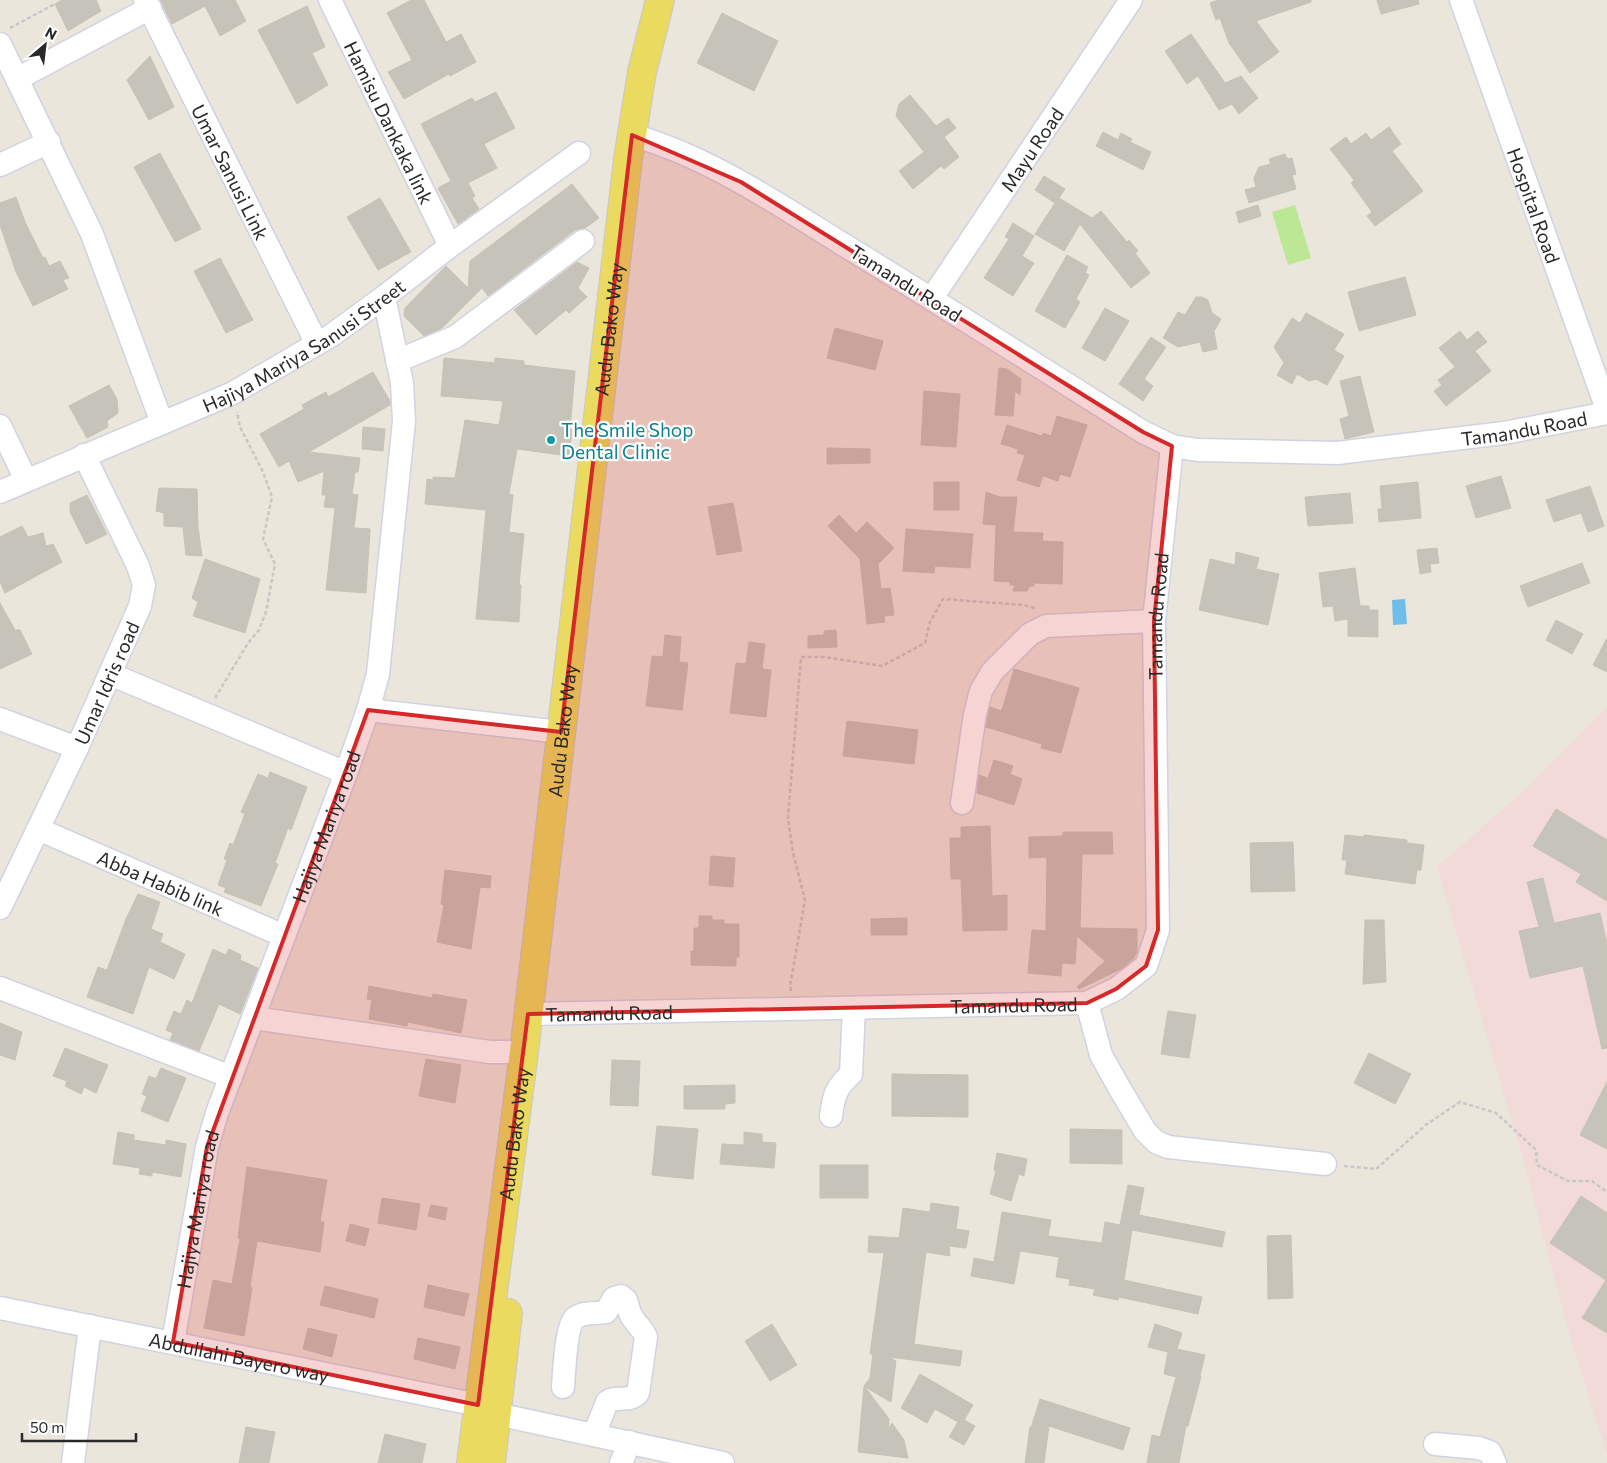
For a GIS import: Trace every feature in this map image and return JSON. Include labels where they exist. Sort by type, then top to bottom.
[{"type":"main road","name":"Audu Bako Way","points":[[471,1463],[487,1409],[640,172],[639,137],[642,72],[660,0]]},
{"type":"main road","name":"Audu Bako Way","points":[[491,1463],[487,1409],[524,1052],[535,1014],[561,732],[639,137],[675,0]]},
{"type":"street","name":"Hamisu Dankaka link","points":[[330,0],[450,246]]},
{"type":"street","name":"Mayu Road","points":[[932,298],[1131,0]]},
{"type":"street","name":"Hospital Road","points":[[1461,0],[1607,409]]},
{"type":"street","points":[[17,79],[147,4]]},
{"type":"street","name":"Umar Sanusi Link","points":[[147,4],[317,344]]},
{"type":"street","points":[[4,37],[17,79],[92,234],[162,423]]},
{"type":"street","name":"Tamandu Road","points":[[639,137],[693,158],[741,182],[932,298],[1143,432],[1172,446],[1198,450],[1338,453],[1504,434],[1607,413]]},
{"type":"street","points":[[0,165],[49,142]]},
{"type":"street","name":"Hajiya Mariya Sanusi Street","points":[[0,492],[233,393],[317,344],[332,335],[450,246],[580,153]]},
{"type":"street","points":[[397,361],[456,337],[583,241]]},
{"type":"street","name":"Hajiya Mariya road","points":[[173,1342],[207,1147],[217,1113],[346,773],[368,710],[378,674],[404,421],[402,383],[384,297]]},
{"type":"street","points":[[0,426],[26,480]]},
{"type":"street","name":"Tamandu Road","points":[[535,1014],[1087,1003],[1116,989],[1146,966],[1158,930],[1154,622],[1172,446]]},
{"type":"street","name":"Umar Idris road","points":[[0,908],[77,748],[110,674],[140,606],[144,585],[138,566],[84,455]]},
{"type":"street","points":[[962,803],[974,714],[981,691],[992,672],[1030,634],[1046,626],[1154,622]]},
{"type":"street","points":[[110,674],[346,773]]},
{"type":"street","points":[[368,710],[561,732]]},
{"type":"street","points":[[0,719],[77,748]]},
{"type":"street","name":"Abba Habib link","points":[[38,829],[284,936]]},
{"type":"street","points":[[0,988],[231,1077]]},
{"type":"street","points":[[1087,1003],[1101,1055],[1145,1131],[1156,1142],[1168,1147],[1325,1164]]},
{"type":"street","points":[[831,1116],[834,1095],[851,1074],[854,1008]]},
{"type":"street","points":[[253,1018],[490,1052],[524,1052]]},
{"type":"street","points":[[563,1387],[569,1327],[575,1318],[586,1313],[606,1312],[614,1298],[621,1296],[626,1300],[630,1314],[635,1322],[644,1330],[646,1337],[638,1392],[634,1397],[610,1399],[606,1402],[594,1435]]},
{"type":"street","name":"Abdullahi Bayero way","points":[[0,1308],[173,1342],[487,1409],[594,1435],[724,1463]]},
{"type":"street","points":[[73,1463],[90,1326]]},
{"type":"street","points":[[621,1463],[630,1442]]},
{"type":"street","points":[[1435,1444],[1479,1448],[1490,1452],[1495,1463]]},
{"type":"path","points":[[4,37],[55,4]]},
{"type":"path","points":[[206,714],[248,643],[259,630],[266,612],[275,564],[263,539],[272,497],[263,472],[240,427],[233,393]]},
{"type":"path","points":[[796,1010],[790,986],[805,900],[793,853],[788,818],[801,657],[824,656],[882,666],[925,643],[930,622],[943,599],[1024,605],[1040,610]]},
{"type":"path","points":[[1325,1164],[1376,1169],[1427,1124],[1460,1102],[1496,1113],[1536,1150],[1537,1165],[1568,1181],[1592,1181],[1607,1192]]},
{"type":"highlighted area","points":[[632,135],[741,182],[1143,432],[1172,446],[1154,621],[1158,930],[1146,966],[1116,989],[1087,1003],[528,1014],[478,1405],[173,1342],[207,1147],[368,710],[561,732]]},
{"type":"shaded area","points":[[1607,707],[1607,1455],[1569,1333],[1524,1162],[1437,867],[1526,789]]},
{"type":"green space","points":[[1295,205],[1311,258],[1288,265],[1272,212]]},
{"type":"water","points":[[1405,599],[1407,624],[1393,625],[1392,600]]},
{"type":"building","points":[[62,0],[96,0],[101,11],[68,31],[55,4]]},
{"type":"building","points":[[160,0],[235,0],[246,21],[220,36],[205,6],[172,24]]},
{"type":"building","points":[[411,0],[424,0],[446,42],[461,34],[476,62],[450,76],[449,74],[404,99],[388,72],[412,60],[387,13]]},
{"type":"building","points":[[1218,0],[1311,0],[1311,2],[1256,21],[1279,52],[1250,73],[1229,43],[1220,18],[1216,20],[1210,3]]},
{"type":"building","points":[[1377,0],[1418,0],[1419,4],[1381,14]]},
{"type":"building","points":[[307,6],[325,47],[312,53],[328,85],[297,104],[258,30]]},
{"type":"building","points":[[722,13],[778,41],[754,91],[697,63]]},
{"type":"building","points":[[1191,34],[1225,83],[1241,76],[1258,98],[1239,114],[1232,104],[1219,110],[1198,76],[1187,84],[1165,51]]},
{"type":"building","points":[[150,56],[174,107],[149,120],[127,80]]},
{"type":"building","points":[[496,92],[515,128],[484,144],[497,168],[468,183],[475,196],[472,198],[479,209],[458,224],[438,188],[451,181],[421,124],[472,98],[475,102]]},
{"type":"building","points":[[910,95],[936,126],[948,118],[956,128],[944,137],[959,157],[944,169],[941,166],[913,189],[899,171],[924,152],[896,116],[899,104]]},
{"type":"building","points":[[1389,127],[1401,144],[1392,151],[1423,191],[1375,226],[1367,216],[1372,212],[1351,183],[1354,180],[1330,149],[1346,137],[1351,144],[1366,133],[1371,140]]},
{"type":"building","points":[[1103,132],[1118,140],[1121,133],[1132,139],[1130,142],[1151,152],[1143,170],[1096,146]]},
{"type":"building","points":[[160,153],[201,229],[175,242],[134,167]]},
{"type":"building","points":[[1285,154],[1287,159],[1292,158],[1296,174],[1292,175],[1296,189],[1249,203],[1245,190],[1256,187],[1254,178],[1259,167],[1271,164],[1269,159]]},
{"type":"building","points":[[1044,176],[1065,189],[1059,198],[1092,218],[1101,211],[1127,242],[1129,240],[1138,251],[1135,253],[1150,273],[1131,288],[1080,224],[1064,251],[1035,234],[1055,203],[1035,190]]},
{"type":"building","points":[[572,184],[599,218],[585,228],[575,230],[488,296],[482,288],[442,328],[424,336],[404,316],[405,308],[446,266],[468,288],[470,261]]},
{"type":"building","points":[[16,197],[25,222],[43,258],[45,257],[49,266],[60,261],[69,278],[63,280],[68,289],[33,306],[16,272],[0,225],[0,203]]},
{"type":"building","points":[[380,198],[411,252],[378,270],[347,217]]},
{"type":"building","points":[[1258,205],[1261,216],[1239,223],[1236,212]]},
{"type":"building","points":[[1013,223],[1034,236],[1022,256],[1034,263],[1013,296],[984,278],[1009,239],[1005,237]]},
{"type":"building","points":[[1067,255],[1088,267],[1085,273],[1089,275],[1076,299],[1080,302],[1065,328],[1035,311]]},
{"type":"building","points":[[220,258],[253,320],[226,333],[194,271]]},
{"type":"building","points":[[577,262],[589,268],[578,288],[587,297],[569,313],[566,310],[536,335],[514,310]]},
{"type":"building","points":[[1405,277],[1416,315],[1359,331],[1348,292]]},
{"type":"building","points":[[1196,297],[1208,300],[1212,313],[1221,319],[1214,331],[1217,349],[1203,352],[1200,342],[1178,347],[1163,338],[1178,312],[1185,315]]},
{"type":"building","points":[[1105,308],[1129,321],[1105,361],[1082,348]]},
{"type":"building","points":[[1306,313],[1344,334],[1334,350],[1344,356],[1327,385],[1316,379],[1309,381],[1297,374],[1292,384],[1277,375],[1284,363],[1274,347],[1292,318],[1300,323]]},
{"type":"building","points":[[835,328],[883,341],[875,370],[827,358]]},
{"type":"building","points":[[1460,331],[1467,340],[1478,331],[1487,342],[1475,351],[1491,371],[1446,406],[1434,391],[1442,385],[1438,380],[1455,367],[1439,348]]},
{"type":"building","points":[[1151,337],[1166,347],[1144,379],[1153,386],[1143,401],[1119,384]]},
{"type":"building","points":[[444,358],[495,363],[495,358],[524,361],[524,365],[575,371],[569,456],[517,449],[509,494],[513,495],[509,532],[524,534],[519,585],[521,585],[519,622],[476,619],[486,510],[425,504],[427,479],[433,480],[433,477],[455,478],[465,420],[499,425],[503,401],[441,396]]},
{"type":"building","points":[[999,368],[1007,369],[1021,379],[1020,395],[1015,391],[1013,416],[995,415]]},
{"type":"building","points":[[373,372],[390,401],[390,405],[309,452],[360,458],[358,472],[355,472],[352,494],[358,495],[354,528],[370,529],[366,593],[326,590],[335,508],[324,507],[326,495],[322,495],[324,471],[298,482],[289,461],[279,467],[260,434],[304,409],[302,405],[326,392],[328,397]]},
{"type":"building","points":[[1360,376],[1374,432],[1345,439],[1340,419],[1349,416],[1340,381]]},
{"type":"building","points":[[109,385],[117,399],[118,413],[107,421],[108,427],[87,438],[69,406]]},
{"type":"building","points":[[924,391],[960,394],[956,447],[921,445]]},
{"type":"building","points":[[1057,416],[1087,425],[1070,477],[1060,474],[1058,481],[1043,476],[1039,487],[1017,480],[1025,455],[1017,453],[1018,449],[1001,444],[1007,425],[1042,436],[1043,433],[1051,436]]},
{"type":"building","points":[[363,427],[385,429],[383,451],[362,449]]},
{"type":"building","points":[[827,448],[870,449],[870,463],[827,464]]},
{"type":"building","points":[[1501,476],[1511,508],[1476,518],[1466,486]]},
{"type":"building","points":[[934,482],[959,482],[959,510],[934,510]]},
{"type":"building","points":[[1418,482],[1421,518],[1379,522],[1378,509],[1382,509],[1380,486]]},
{"type":"building","points":[[1590,486],[1604,526],[1588,532],[1581,513],[1554,522],[1546,500]]},
{"type":"building","points":[[159,488],[197,489],[198,527],[202,556],[186,555],[183,527],[164,526],[164,513],[156,511]]},
{"type":"building","points":[[986,492],[1000,497],[1017,497],[1013,532],[1043,533],[1042,541],[1063,542],[1062,584],[1034,583],[1034,586],[1030,586],[1027,591],[1013,591],[1015,585],[1010,585],[1010,582],[994,581],[996,525],[983,524]]},
{"type":"building","points":[[1350,493],[1353,523],[1308,526],[1305,497]]},
{"type":"building","points":[[87,495],[107,534],[86,544],[70,512],[70,503]]},
{"type":"building","points":[[733,503],[742,551],[717,555],[708,507]]},
{"type":"building","points":[[839,515],[856,533],[867,522],[894,548],[878,564],[881,589],[890,588],[894,615],[884,616],[885,622],[867,624],[860,559],[828,526]]},
{"type":"building","points":[[22,526],[28,537],[43,533],[46,546],[53,544],[62,562],[5,593],[0,582],[0,537]]},
{"type":"building","points":[[906,529],[973,534],[970,568],[935,566],[934,573],[903,571]]},
{"type":"building","points":[[1437,548],[1439,563],[1430,564],[1431,572],[1420,574],[1417,550]]},
{"type":"building","points":[[1236,552],[1259,558],[1256,569],[1279,574],[1268,625],[1199,610],[1210,559],[1235,565]]},
{"type":"building","points":[[205,559],[260,579],[245,633],[193,616],[198,602],[192,598]]},
{"type":"building","points":[[1582,563],[1590,583],[1528,607],[1520,586]]},
{"type":"building","points":[[1355,568],[1360,606],[1369,606],[1369,610],[1378,610],[1378,637],[1348,636],[1348,619],[1335,621],[1333,606],[1323,607],[1319,573]]},
{"type":"building","points":[[0,603],[15,630],[20,630],[32,654],[0,669]]},
{"type":"building","points":[[1556,620],[1583,634],[1572,654],[1546,640]]},
{"type":"building","points":[[836,630],[837,647],[808,648],[808,636],[824,635],[824,631]]},
{"type":"building","points":[[665,635],[681,637],[679,662],[688,663],[682,710],[646,706],[652,656],[663,657]]},
{"type":"building","points":[[1607,638],[1607,672],[1593,665]]},
{"type":"building","points":[[749,642],[765,644],[762,669],[771,670],[766,717],[730,713],[736,663],[746,664]]},
{"type":"building","points":[[1014,669],[1079,688],[1061,753],[1041,748],[1042,744],[986,727],[990,707],[1001,711],[1003,707]]},
{"type":"building","points":[[847,721],[918,730],[914,764],[843,756]]},
{"type":"building","points":[[994,760],[1013,766],[1010,774],[1022,779],[1014,805],[977,793],[979,775],[988,778]]},
{"type":"building","points":[[270,772],[307,787],[291,830],[288,828],[275,863],[278,864],[261,906],[224,892],[226,888],[218,885],[227,860],[224,859],[230,843],[233,845],[245,814],[241,812],[258,774],[268,778]]},
{"type":"building","points":[[1556,809],[1607,840],[1607,901],[1576,882],[1581,874],[1533,846]]},
{"type":"building","points":[[990,826],[992,896],[1007,895],[1007,930],[963,931],[961,879],[951,879],[950,838],[961,838],[961,827]]},
{"type":"building","points":[[1063,832],[1112,832],[1113,854],[1082,854],[1080,928],[1137,929],[1137,952],[1133,959],[1121,969],[1079,989],[1077,987],[1105,961],[1077,936],[1075,964],[1062,963],[1061,976],[1028,973],[1032,930],[1046,931],[1047,857],[1029,858],[1029,837],[1063,836]]},
{"type":"building","points":[[1345,835],[1364,837],[1364,835],[1407,840],[1407,843],[1424,845],[1421,870],[1417,870],[1415,884],[1345,874],[1347,860],[1342,860]]},
{"type":"building","points":[[1293,842],[1295,891],[1251,892],[1250,843]]},
{"type":"building","points":[[711,856],[735,858],[733,887],[709,885]]},
{"type":"building","points":[[445,870],[491,876],[490,888],[480,887],[471,949],[437,942],[444,905],[441,904]]},
{"type":"building","points":[[1543,878],[1554,923],[1600,913],[1607,944],[1607,1048],[1602,1049],[1583,966],[1530,978],[1519,931],[1539,927],[1527,882]]},
{"type":"building","points":[[138,894],[160,902],[151,929],[163,934],[160,942],[185,954],[174,979],[149,967],[133,1014],[87,997],[98,967],[107,970],[126,919]]},
{"type":"building","points":[[699,916],[712,916],[712,920],[724,920],[724,924],[739,924],[739,957],[736,957],[736,966],[691,965],[691,951],[694,951],[694,928],[699,928]]},
{"type":"building","points":[[907,918],[907,935],[871,935],[871,919]]},
{"type":"building","points":[[1365,920],[1384,920],[1386,982],[1363,984]]},
{"type":"building","points":[[213,949],[226,955],[229,949],[241,955],[240,960],[258,968],[240,1014],[219,1004],[199,1051],[170,1040],[173,1033],[166,1030],[174,1011],[181,1014],[187,1000],[192,1003]]},
{"type":"building","points":[[369,986],[432,998],[433,994],[467,1000],[461,1033],[408,1022],[407,1026],[369,1019],[372,1000],[367,999]]},
{"type":"building","points":[[1168,1011],[1196,1015],[1189,1058],[1161,1054]]},
{"type":"building","points":[[0,1023],[22,1032],[15,1060],[0,1055]]},
{"type":"building","points":[[65,1048],[108,1065],[96,1093],[84,1087],[81,1094],[65,1086],[67,1081],[53,1076]]},
{"type":"building","points":[[1369,1053],[1411,1074],[1395,1104],[1354,1083]]},
{"type":"building","points":[[426,1059],[461,1065],[455,1103],[419,1096]]},
{"type":"building","points":[[612,1060],[640,1061],[638,1106],[610,1105]]},
{"type":"building","points":[[161,1068],[186,1078],[168,1122],[141,1111],[147,1096],[142,1094],[149,1076],[156,1079]]},
{"type":"building","points":[[892,1074],[968,1075],[968,1117],[892,1116]]},
{"type":"building","points":[[1607,1082],[1607,1149],[1580,1135]]},
{"type":"building","points":[[735,1085],[735,1103],[725,1104],[725,1109],[684,1109],[684,1086]]},
{"type":"building","points":[[657,1126],[698,1129],[693,1179],[652,1175]]},
{"type":"building","points":[[1070,1129],[1122,1130],[1122,1164],[1070,1163]]},
{"type":"building","points":[[118,1132],[134,1135],[134,1140],[166,1145],[166,1140],[186,1144],[181,1177],[152,1172],[152,1176],[139,1174],[140,1168],[113,1164]]},
{"type":"building","points":[[744,1132],[762,1134],[762,1142],[776,1143],[774,1168],[720,1164],[722,1144],[744,1145]]},
{"type":"building","points":[[997,1153],[1027,1159],[1024,1176],[1019,1174],[1011,1201],[990,1194],[996,1171],[994,1170]]},
{"type":"building","points":[[820,1165],[868,1165],[868,1198],[820,1198]]},
{"type":"building","points":[[247,1167],[327,1180],[320,1222],[324,1222],[320,1252],[257,1241],[244,1336],[204,1328],[213,1280],[232,1284],[240,1239],[238,1238]]},
{"type":"building","points":[[1128,1185],[1144,1188],[1139,1215],[1225,1232],[1222,1247],[1132,1230],[1124,1280],[1202,1297],[1198,1314],[1119,1297],[1118,1300],[1093,1295],[1095,1289],[1069,1285],[1070,1279],[1056,1277],[1059,1257],[1020,1251],[1014,1284],[971,1276],[974,1258],[994,1262],[1002,1212],[1051,1220],[1048,1236],[1102,1243],[1105,1222],[1120,1225]]},
{"type":"building","points":[[1581,1196],[1607,1213],[1607,1333],[1582,1318],[1606,1280],[1550,1243]]},
{"type":"building","points":[[382,1198],[420,1204],[416,1230],[378,1223]]},
{"type":"building","points":[[931,1203],[959,1207],[956,1229],[969,1231],[966,1248],[949,1246],[950,1256],[926,1252],[914,1344],[962,1351],[960,1366],[889,1357],[896,1361],[891,1402],[865,1387],[889,1419],[888,1430],[892,1423],[904,1440],[908,1458],[858,1452],[864,1386],[870,1378],[873,1354],[870,1354],[884,1253],[868,1252],[869,1236],[899,1238],[903,1208],[930,1212]]},
{"type":"building","points":[[431,1205],[447,1208],[445,1220],[428,1216]]},
{"type":"building","points":[[350,1224],[369,1229],[365,1246],[346,1241]]},
{"type":"building","points":[[1291,1235],[1293,1298],[1268,1299],[1267,1236]]},
{"type":"building","points":[[428,1285],[469,1294],[464,1316],[424,1307]]},
{"type":"building","points":[[325,1286],[378,1299],[374,1318],[320,1305]]},
{"type":"building","points":[[772,1324],[797,1365],[770,1381],[745,1341]]},
{"type":"building","points":[[1155,1324],[1182,1333],[1177,1349],[1205,1355],[1188,1426],[1186,1426],[1179,1463],[1147,1463],[1152,1435],[1160,1437],[1176,1377],[1164,1374],[1168,1352],[1148,1347]]},
{"type":"building","points":[[308,1328],[337,1335],[332,1357],[303,1349]]},
{"type":"building","points":[[418,1338],[460,1347],[455,1369],[414,1359]]},
{"type":"building","points":[[920,1374],[973,1405],[964,1420],[975,1426],[964,1445],[949,1437],[958,1422],[935,1409],[927,1423],[901,1408]]},
{"type":"building","points":[[1040,1399],[1130,1428],[1123,1450],[1049,1426],[1044,1463],[1025,1463],[1030,1427]]},
{"type":"building","points":[[246,1427],[275,1432],[269,1463],[239,1463]]},
{"type":"building","points":[[385,1434],[426,1444],[422,1463],[378,1463]]},
{"type":"place","name":"The Smile Shop Dental Clinic","points":[[551,440]]}]
